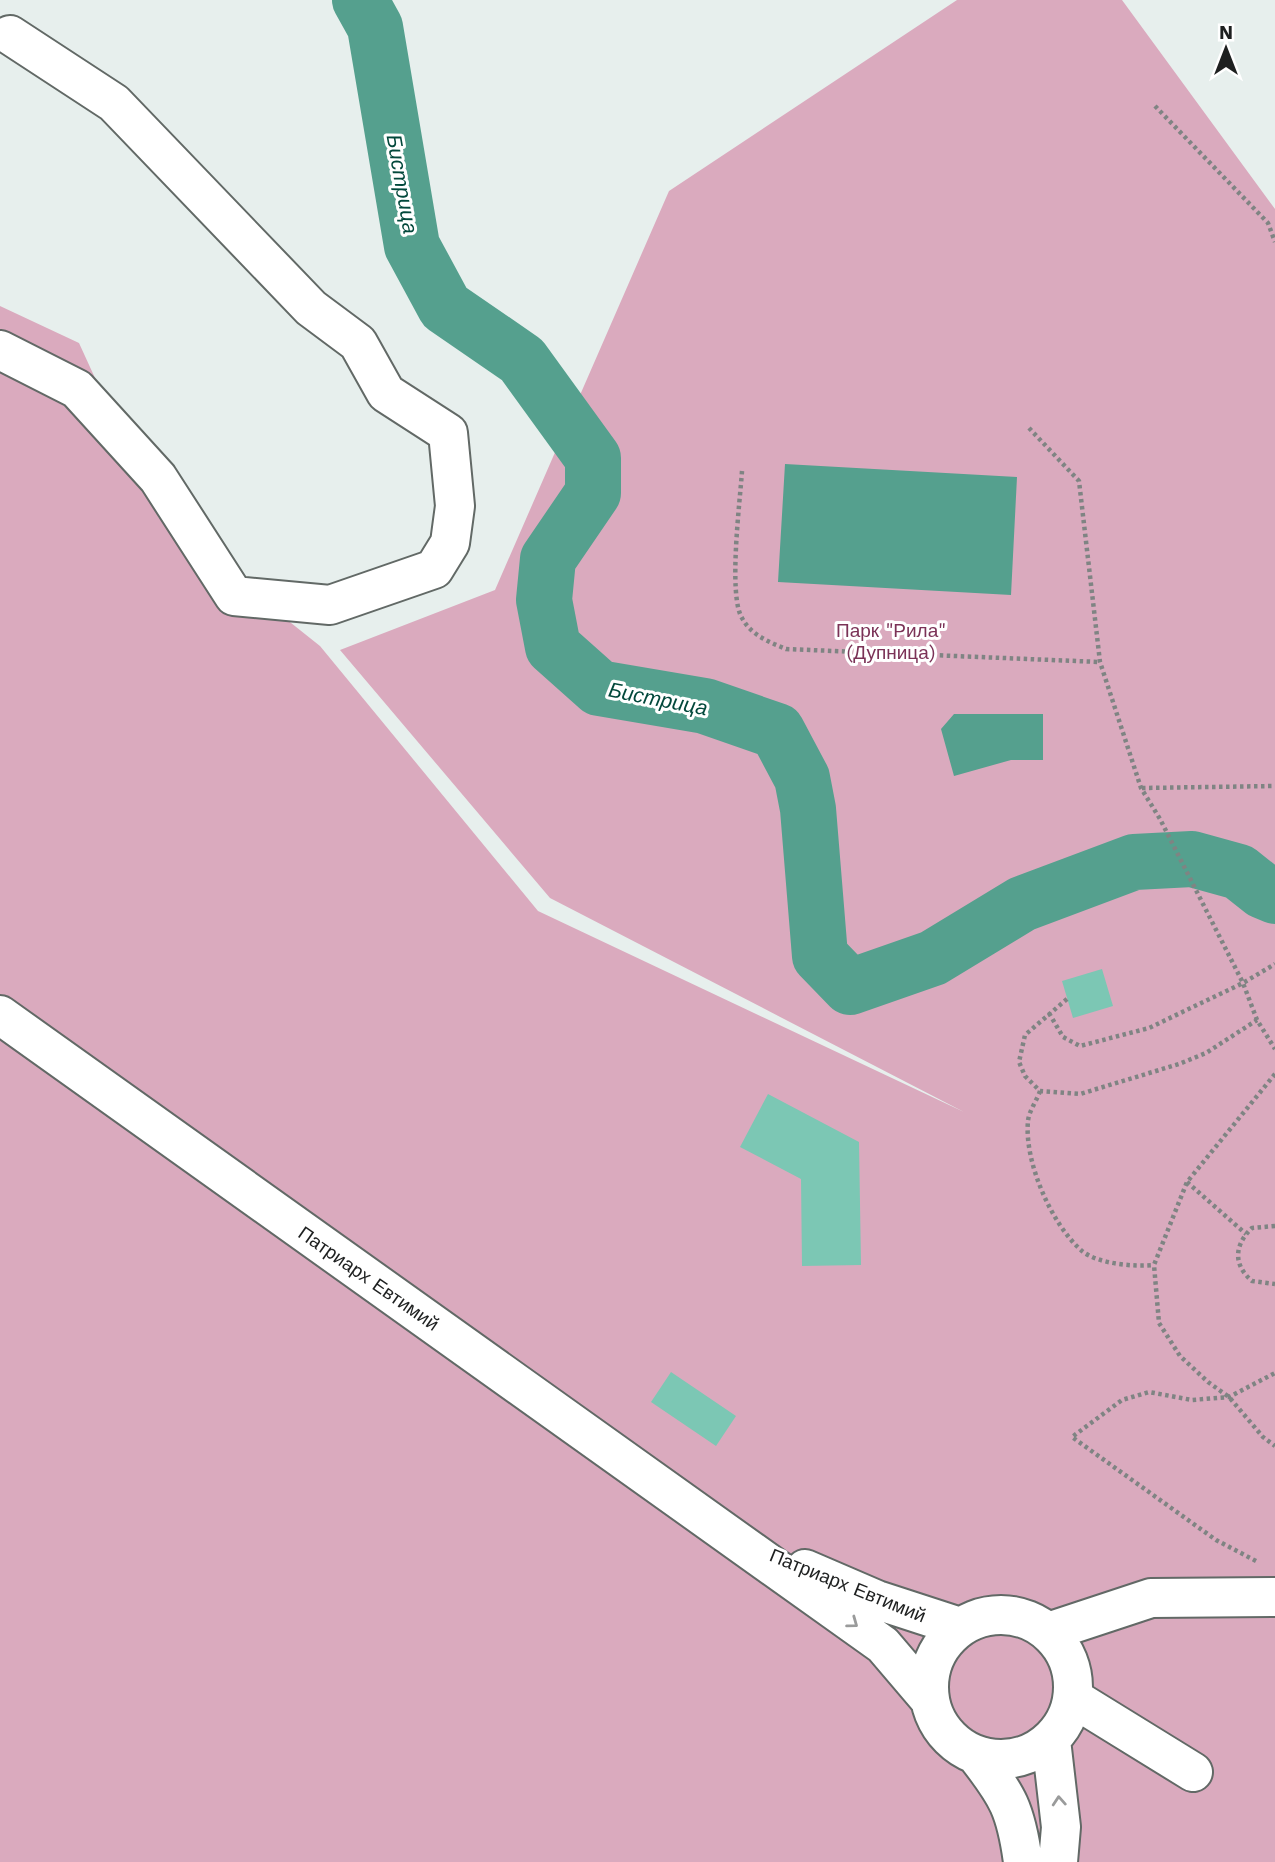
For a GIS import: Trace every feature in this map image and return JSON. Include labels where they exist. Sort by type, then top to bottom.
[{"type":"street","points":[[0,350],[77,389],[158,478],[234,596],[330,605],[434,569],[450,543],[455,506],[448,433],[386,393],[358,343],[311,308],[114,103],[10,35]]},
{"type":"street","name":"Патриарх Евтимий","points":[[0,1015],[883,1645],[929,1699]]},
{"type":"street","name":"Патриарх Евтимий","points":[[738,1540],[877,1600],[960,1628]]},
{"type":"street","points":[[1048,1632],[1150,1598],[1269,1581]]},
{"type":"street","points":[[1011,1615],[1030,1621],[1048,1632],[1064,1650],[1072,1673],[1073,1698],[1065,1721],[1051,1741],[1034,1752],[1016,1758],[996,1759],[976,1755],[959,1747],[945,1733],[935,1717],[929,1699],[929,1677],[935,1657],[946,1640],[976,1619],[1011,1615]]},
{"type":"street","points":[[1073,1698],[1194,1772]]},
{"type":"street","points":[[1051,1741],[1061,1828],[1058,1862]]},
{"type":"street","points":[[976,1755],[1006,1794],[1017,1821],[1023,1862]]},
{"type":"path","points":[[1155,106],[1268,223],[1275,242]]},
{"type":"path","points":[[1029,428],[1079,481],[1100,662],[1141,788],[1160,819],[1243,983],[1257,1020],[1275,1049]]},
{"type":"path","points":[[742,471],[735,597],[742,618],[761,639],[786,649],[1100,662]]},
{"type":"path","points":[[1141,788],[1275,786]]},
{"type":"path","points":[[1049,1013],[1063,1037],[1080,1046],[1149,1028],[1243,983],[1275,964]]},
{"type":"path","points":[[1067,999],[1026,1034],[1019,1062],[1025,1076],[1040,1091],[1080,1094],[1179,1064],[1206,1053],[1257,1020]]},
{"type":"path","points":[[1275,1074],[1187,1182],[1154,1265],[1158,1322],[1180,1356],[1229,1397],[1263,1437],[1275,1446]]},
{"type":"path","points":[[1040,1091],[1028,1119],[1032,1170],[1056,1217],[1083,1252],[1129,1267],[1154,1265]]},
{"type":"path","points":[[1187,1182],[1246,1234]]},
{"type":"path","points":[[1275,1226],[1261,1225],[1246,1234],[1237,1254],[1244,1274],[1262,1285],[1275,1284]]},
{"type":"path","points":[[1269,1581],[1072,1437],[1122,1400],[1149,1392],[1192,1400],[1229,1397],[1275,1373]]},
{"type":"green space","name":"Парк \"Рила\" (Дупница)","points":[[957,0],[1122,0],[1275,209],[1275,1862],[0,1862],[0,306],[79,343],[159,518],[320,646],[538,911],[964,1112],[550,898],[340,650],[495,590],[669,191]]},
{"type":"shaded area","points":[[785,464],[1017,477],[1011,595],[778,582]]},
{"type":"shaded area","points":[[954,714],[1043,714],[1043,760],[1011,760],[954,776],[941,729]]},
{"type":"building","points":[[1102,969],[1113,1006],[1073,1018],[1062,981]]},
{"type":"building","points":[[768,1094],[859,1142],[861,1265],[802,1266],[801,1179],[740,1147]]},
{"type":"building","points":[[671,1372],[736,1416],[716,1446],[651,1402]]},
{"type":"waterway","name":"Бистрица","points":[[360,0],[375,27],[412,246],[445,307],[522,360],[593,458],[593,493],[548,559],[544,600],[553,647],[599,688],[705,706],[777,731],[802,778],[808,809],[820,956],[850,987],[933,958],[1022,904],[1134,862],[1192,859],[1239,872],[1263,891],[1275,896]]}]
